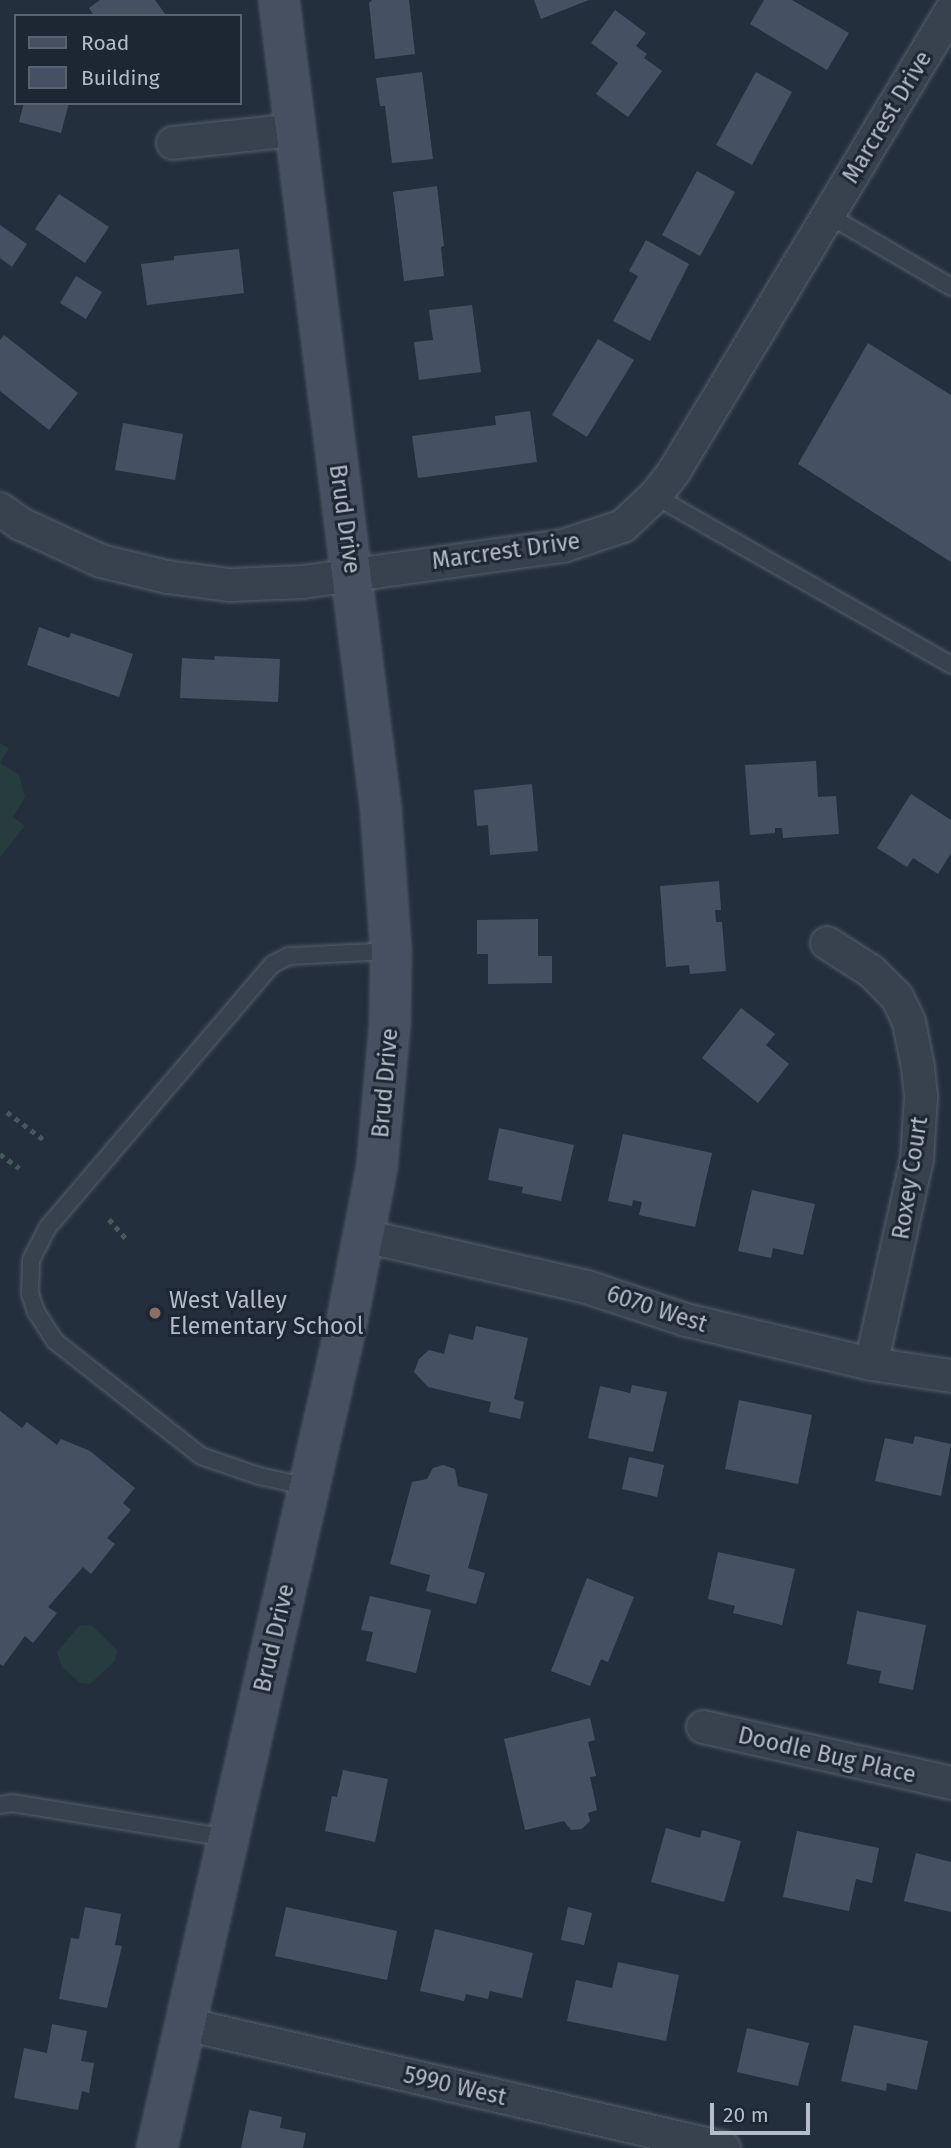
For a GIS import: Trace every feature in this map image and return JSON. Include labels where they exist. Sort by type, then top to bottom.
[{"type":"main road","name":"Brud Drive","points":[[157,2148],[364,1236],[386,1094],[391,951],[381,810],[279,0]]},
{"type":"street","name":"Marcrest Drive","points":[[0,509],[21,524],[101,561],[167,577],[264,585],[583,541],[623,526],[655,496],[675,470],[951,10]]},
{"type":"street","points":[[173,143],[294,130]]},
{"type":"street","name":"Roxey Court","points":[[827,943],[871,971],[897,997],[909,1022],[922,1097],[917,1159],[871,1364]]},
{"type":"street","name":"6070 West","points":[[364,1236],[587,1287],[686,1321],[871,1364],[951,1376]]},
{"type":"street","name":"Doodle Bug Place","points":[[703,1727],[951,1783]]},
{"type":"street","name":"5990 West","points":[[185,2024],[679,2143],[724,2148]]},
{"type":"lane","points":[[828,215],[951,287]]},
{"type":"lane","points":[[655,496],[951,664]]},
{"type":"lane","points":[[309,1487],[259,1476],[201,1456],[55,1340],[44,1328],[33,1303],[29,1278],[31,1260],[48,1227],[273,964],[289,956],[391,951]]},
{"type":"lane","points":[[4,1801],[228,1838]]},
{"type":"path","points":[[7,1112],[43,1139]]},
{"type":"path","points":[[0,1154],[19,1168]]},
{"type":"path","points":[[109,1219],[128,1241]]},
{"type":"green space","points":[[0,743],[9,748],[0,763]]},
{"type":"green space","points":[[0,763],[19,775],[25,797],[13,817],[25,826],[0,857]]},
{"type":"green space","points":[[80,1625],[92,1626],[117,1650],[115,1661],[90,1684],[80,1683],[62,1667],[57,1652]]},
{"type":"building","points":[[100,0],[155,0],[165,14],[93,14],[89,8]]},
{"type":"building","points":[[372,0],[409,0],[415,54],[375,59],[369,3]]},
{"type":"building","points":[[534,0],[589,0],[541,19]]},
{"type":"building","points":[[764,0],[792,0],[849,33],[827,70],[750,24]]},
{"type":"building","points":[[615,10],[646,33],[636,46],[647,54],[644,58],[662,71],[628,117],[596,94],[618,63],[591,43]]},
{"type":"building","points":[[422,72],[433,159],[392,163],[385,106],[380,106],[376,78]]},
{"type":"building","points":[[756,72],[792,92],[752,165],[716,145]]},
{"type":"building","points":[[23,105],[68,105],[61,133],[19,122]]},
{"type":"building","points":[[697,171],[735,192],[700,256],[662,235]]},
{"type":"building","points":[[437,186],[444,246],[441,247],[444,276],[404,281],[393,192]]},
{"type":"building","points":[[59,194],[109,227],[85,263],[35,229]]},
{"type":"building","points":[[0,225],[27,244],[12,267],[0,258]]},
{"type":"building","points":[[646,240],[689,264],[650,341],[613,321],[638,276],[629,271]]},
{"type":"building","points":[[239,249],[244,293],[147,305],[141,264],[174,260],[174,256]]},
{"type":"building","points":[[76,276],[102,292],[86,319],[60,303]]},
{"type":"building","points":[[472,305],[481,372],[419,380],[414,342],[433,340],[429,310]]},
{"type":"building","points":[[4,335],[78,393],[49,430],[0,391],[0,340]]},
{"type":"building","points":[[598,339],[634,360],[587,437],[552,415]]},
{"type":"building","points":[[868,343],[951,395],[951,562],[798,464]]},
{"type":"building","points":[[530,411],[537,462],[418,478],[412,436],[496,425],[495,416]]},
{"type":"building","points":[[123,423],[183,434],[175,480],[115,470]]},
{"type":"building","points":[[39,627],[69,638],[71,633],[133,654],[119,697],[27,665]]},
{"type":"building","points":[[214,656],[280,659],[278,702],[180,698],[182,658],[215,660]]},
{"type":"building","points":[[816,761],[818,797],[836,796],[839,834],[783,838],[782,828],[775,828],[775,833],[750,835],[745,765]]},
{"type":"building","points":[[532,784],[538,851],[490,855],[488,825],[477,826],[474,790]]},
{"type":"building","points":[[911,794],[951,820],[951,853],[938,874],[913,858],[907,867],[877,848]]},
{"type":"building","points":[[719,881],[721,910],[715,910],[716,922],[722,922],[726,971],[690,974],[689,965],[666,967],[660,886]]},
{"type":"building","points":[[538,919],[538,956],[552,956],[552,983],[488,984],[488,954],[477,954],[477,920]]},
{"type":"building","points":[[741,1008],[775,1034],[766,1045],[789,1064],[758,1103],[702,1058]]},
{"type":"building","points":[[499,1128],[574,1145],[561,1201],[522,1193],[523,1187],[488,1180]]},
{"type":"building","points":[[623,1134],[712,1153],[695,1227],[639,1215],[642,1202],[633,1200],[632,1206],[608,1201]]},
{"type":"building","points":[[752,1190],[815,1204],[803,1255],[773,1248],[771,1258],[738,1251]]},
{"type":"building","points":[[476,1326],[528,1338],[514,1399],[524,1402],[520,1419],[489,1412],[491,1402],[428,1387],[414,1372],[419,1359],[429,1350],[444,1354],[449,1334],[473,1340]]},
{"type":"building","points":[[632,1385],[667,1392],[653,1452],[588,1438],[600,1386],[630,1393]]},
{"type":"building","points":[[739,1400],[812,1415],[798,1484],[725,1469]]},
{"type":"building","points":[[0,1411],[22,1428],[27,1422],[57,1445],[61,1439],[90,1451],[135,1488],[123,1503],[131,1510],[107,1538],[115,1544],[91,1574],[83,1567],[48,1607],[57,1613],[33,1643],[25,1636],[3,1666],[0,1664]]},
{"type":"building","points":[[915,1436],[951,1444],[941,1496],[875,1481],[885,1438],[913,1444]]},
{"type":"building","points":[[629,1457],[664,1465],[657,1497],[622,1489]]},
{"type":"building","points":[[443,1465],[455,1469],[458,1486],[488,1494],[468,1568],[485,1573],[476,1604],[426,1591],[430,1575],[390,1564],[412,1482],[427,1479],[433,1468]]},
{"type":"building","points":[[718,1552],[795,1569],[782,1625],[733,1613],[735,1606],[708,1599]]},
{"type":"building","points":[[587,1578],[634,1597],[608,1662],[601,1659],[590,1686],[551,1671]]},
{"type":"building","points":[[370,1596],[431,1610],[416,1673],[366,1661],[373,1632],[361,1630]]},
{"type":"building","points":[[857,1611],[926,1625],[913,1690],[879,1683],[881,1671],[847,1664]]},
{"type":"building","points":[[590,1718],[595,1740],[588,1742],[596,1776],[590,1777],[597,1810],[588,1813],[590,1821],[582,1829],[571,1830],[564,1821],[525,1830],[504,1739]]},
{"type":"building","points":[[343,1770],[388,1779],[375,1842],[325,1831],[332,1796],[337,1797]]},
{"type":"building","points":[[666,1828],[700,1838],[702,1830],[741,1841],[724,1902],[651,1882]]},
{"type":"building","points":[[797,1831],[879,1848],[872,1883],[856,1879],[849,1911],[783,1897]]},
{"type":"building","points":[[916,1853],[951,1862],[951,1912],[904,1901]]},
{"type":"building","points":[[85,1907],[121,1914],[115,1945],[122,1946],[107,2008],[59,1999],[71,1938],[79,1939]]},
{"type":"building","points":[[286,1907],[397,1931],[387,1980],[275,1956]]},
{"type":"building","points":[[568,1907],[592,1913],[584,1945],[561,1940]]},
{"type":"building","points":[[435,1929],[533,1953],[522,1998],[490,1991],[488,1999],[466,1994],[464,2001],[420,1991]]},
{"type":"building","points":[[618,1962],[679,1975],[666,2041],[567,2021],[576,1980],[612,1988]]},
{"type":"building","points":[[52,2024],[87,2031],[81,2061],[94,2063],[89,2093],[82,2091],[78,2110],[14,2098],[24,2048],[47,2053]]},
{"type":"building","points":[[854,2025],[928,2041],[917,2090],[887,2083],[886,2091],[841,2081]]},
{"type":"building","points":[[747,2028],[809,2043],[798,2086],[737,2072]]},
{"type":"building","points":[[249,2110],[282,2117],[280,2128],[306,2133],[303,2148],[241,2148]]},
{"type":"place","name":"West Valley Elementary School","points":[[155,1313]]}]
